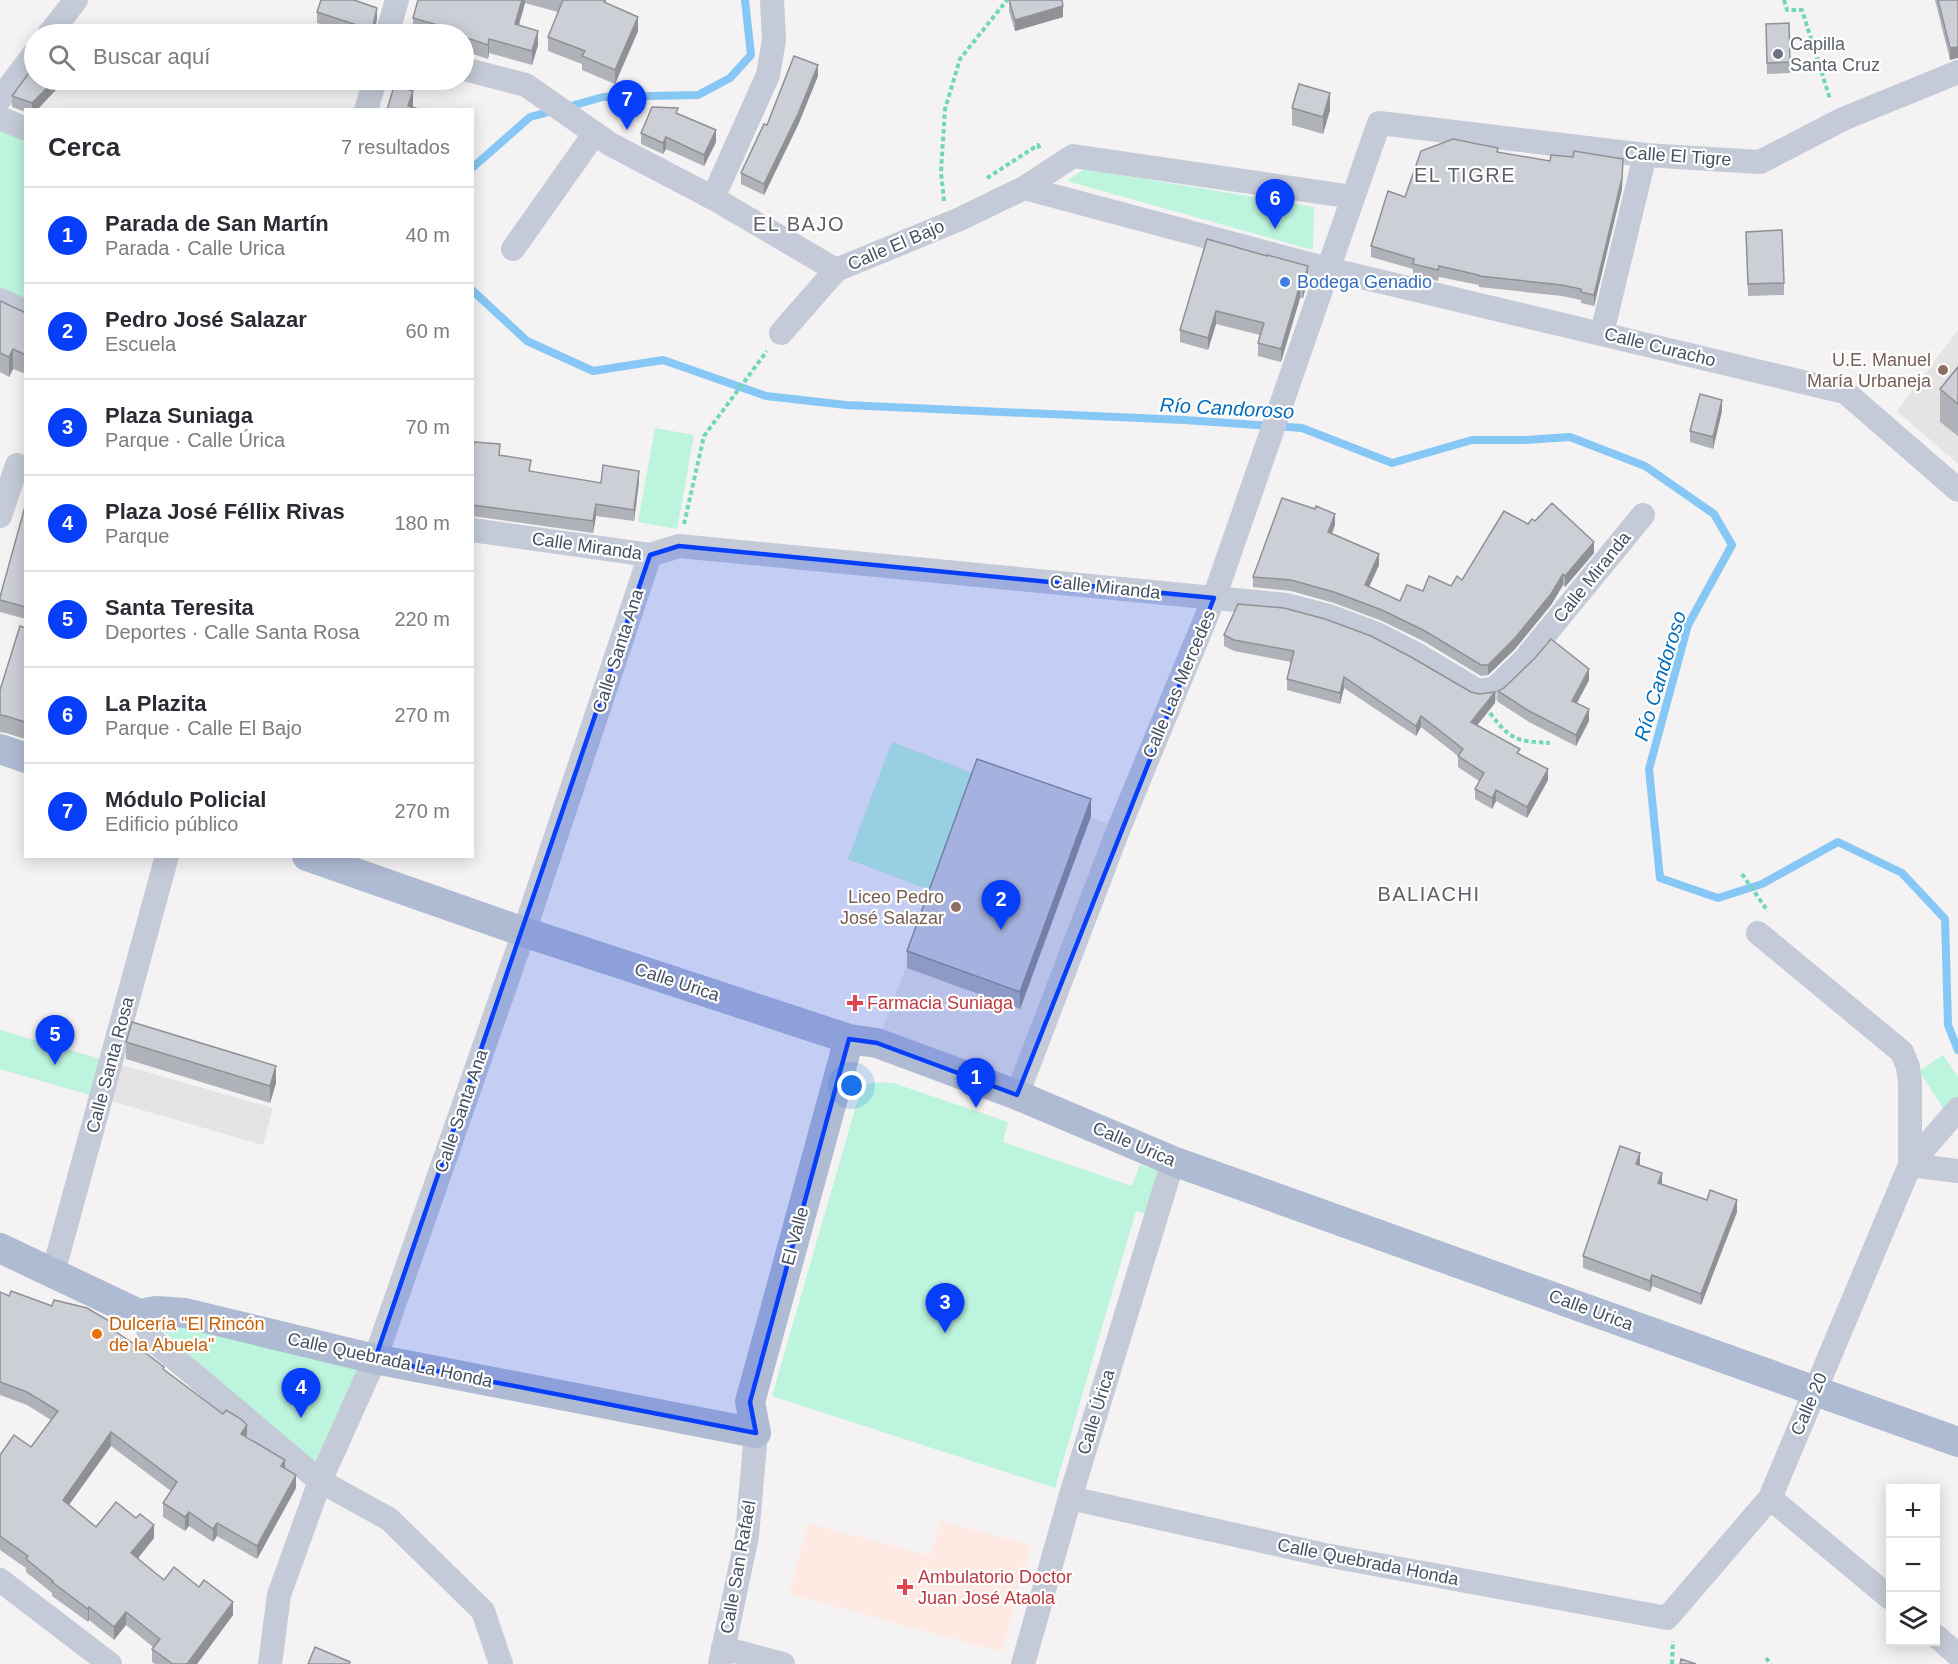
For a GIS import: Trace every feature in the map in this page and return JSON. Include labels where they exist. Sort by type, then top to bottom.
[{"type":"main road","points":[[0,749],[24,757]]},
{"type":"main road","name":"Calle Urica","points":[[313,858],[524,932],[849,1039],[877,1043],[1017,1095],[1173,1161],[1958,1442]]},
{"type":"main road","name":"El Valle","points":[[756,1433],[750,1402],[849,1039]]},
{"type":"main road","name":"Calle Quebrada La Honda","points":[[0,1248],[138,1314],[156,1311],[185,1313],[375,1359],[756,1433]]},
{"type":"street","points":[[58,24],[76,0]]},
{"type":"street","points":[[390,24],[397,0]]},
{"type":"street","points":[[714,198],[768,75],[774,40],[772,0]]},
{"type":"street","points":[[0,99],[24,67]]},
{"type":"street","name":"Calle El Bajo","points":[[474,72],[526,86],[610,144],[714,198],[836,270],[960,219],[1024,188],[1073,156],[1353,197]]},
{"type":"street","name":"Calle El Tigre","points":[[1379,123],[1645,155],[1760,162],[1844,119],[1958,72]]},
{"type":"street","points":[[367,108],[372,90]]},
{"type":"street","points":[[0,118],[24,128]]},
{"type":"street","name":"Calle Las Mercedes","points":[[1017,1095],[1119,828],[1214,598],[1379,123]]},
{"type":"street","points":[[513,249],[595,133]]},
{"type":"street","points":[[1602,333],[1645,155]]},
{"type":"street","points":[[1024,188],[1328,269]]},
{"type":"street","name":"Calle Curacho","points":[[1328,269],[1845,392],[1958,490]]},
{"type":"street","points":[[781,333],[836,270]]},
{"type":"street","points":[[0,300],[24,311]]},
{"type":"street","points":[[0,516],[14,465]]},
{"type":"street","name":"Calle Miranda","points":[[474,530],[650,555],[679,546],[1287,605],[1329,616],[1377,634],[1418,655],[1478,691],[1494,689],[1525,659],[1642,515]]},
{"type":"street","name":"Calle Santa Ana","points":[[270,1664],[279,1595],[320,1480],[375,1359],[524,932],[650,555]]},
{"type":"street","name":"Calle Santa Rosa","points":[[53,1273],[165,858]]},
{"type":"street","name":"Calle 20","points":[[1667,1618],[1770,1498],[1910,1165],[1910,1082],[1908,1067],[1902,1052],[1758,933]]},
{"type":"street","points":[[1910,1165],[1958,1109]]},
{"type":"street","name":"Calle Úrica","points":[[1023,1664],[1070,1498],[1173,1161]]},
{"type":"street","points":[[1910,1165],[1958,1171]]},
{"type":"street","points":[[138,1314],[154,1341],[320,1480],[389,1519],[483,1611],[501,1664]]},
{"type":"street","name":"Calle San Rafaél","points":[[722,1656],[747,1536],[756,1433]]},
{"type":"street","name":"Calle Quebrada Honda","points":[[1070,1498],[1324,1555],[1667,1618]]},
{"type":"street","points":[[1770,1498],[1886,1595]]},
{"type":"street","points":[[0,1580],[110,1664]]},
{"type":"street","points":[[1940,1640],[1958,1654]]},
{"type":"street","points":[[722,1656],[783,1664]]},
{"type":"path","points":[[944,208],[941,172],[945,109],[960,58],[1007,0]]},
{"type":"path","points":[[1784,0],[1787,10],[1802,10],[1830,101],[1844,119]]},
{"type":"path","points":[[679,546],[704,436],[756,365]]},
{"type":"path","points":[[1478,691],[1486,708],[1506,731],[1521,742],[1550,743]]},
{"type":"path","points":[[1742,874],[1767,910]]},
{"type":"path","points":[[1766,1658],[1771,1664]]},
{"type":"highlighted area","points":[[679,546],[1214,598],[1017,1095],[877,1043],[849,1039],[750,1402],[756,1433],[375,1359],[650,555]]},
{"type":"shaded area","name":"U.E. Manuel María Urbaneja","points":[[1958,330],[1958,464],[1897,411]]},
{"type":"shaded area","points":[[892,742],[1119,828],[1017,1095],[877,1043],[935,892],[848,859]]},
{"type":"shaded area","points":[[0,1030],[273,1108],[263,1145],[0,1069]]},
{"type":"shaded area","name":"Ambulatorio Doctor Juan José Ataola","points":[[940,1521],[1031,1545],[1002,1652],[789,1594],[808,1523],[931,1556]]},
{"type":"green space","points":[[0,118],[24,129],[24,312],[0,300]]},
{"type":"green space","points":[[1084,169],[1314,207],[1313,250],[1067,181]]},
{"type":"green space","points":[[655,428],[694,435],[677,529],[638,522]]},
{"type":"green space","points":[[892,742],[977,775],[935,892],[848,859]]},
{"type":"green space","points":[[0,1030],[110,1062],[101,1098],[0,1069]]},
{"type":"green space","points":[[1943,1055],[1958,1077],[1958,1098],[1943,1108],[1919,1071]]},
{"type":"green space","points":[[893,1083],[1008,1122],[1003,1142],[1132,1186],[1140,1165],[1165,1172],[1153,1215],[1136,1211],[1055,1488],[772,1396],[860,1092],[868,1084]]},
{"type":"green space","points":[[152,1321],[365,1368],[318,1469]]},
{"type":"building","points":[[321,0],[354,0],[377,8],[373,24],[354,24],[317,12]]},
{"type":"building","points":[[418,0],[522,0],[515,24],[538,31],[532,51],[489,39],[488,45],[474,40],[474,24],[434,24],[413,18]]},
{"type":"building","points":[[563,0],[605,0],[604,2],[638,17],[615,70],[582,56],[585,51],[548,37]]},
{"type":"building","points":[[1009,0],[1062,0],[1063,6],[1015,20]]},
{"type":"building","points":[[1938,0],[1958,0],[1958,47],[1950,48]]},
{"type":"building","name":"Capilla Santa Cruz","points":[[1789,23],[1790,62],[1767,63],[1766,24]]},
{"type":"building","points":[[794,56],[818,65],[798,114],[764,184],[741,173],[764,124],[767,125]]},
{"type":"building","points":[[24,80],[24,90],[45,90],[32,103],[12,96]]},
{"type":"building","points":[[1299,84],[1330,93],[1323,117],[1292,108]]},
{"type":"building","points":[[393,90],[413,91],[408,106],[415,108],[388,108]]},
{"type":"building","points":[[652,107],[678,108],[676,113],[716,130],[704,155],[666,137],[663,143],[641,133]]},
{"type":"building","points":[[1453,139],[1498,148],[1497,152],[1550,161],[1551,155],[1573,157],[1574,151],[1623,159],[1622,178],[1594,295],[1581,292],[1581,289],[1562,285],[1479,276],[1439,266],[1438,270],[1413,264],[1414,259],[1371,246],[1388,191],[1405,197],[1421,151]]},
{"type":"building","points":[[1782,230],[1784,283],[1748,284],[1746,232]]},
{"type":"building","points":[[1207,239],[1308,266],[1281,349],[1258,343],[1264,323],[1216,311],[1208,338],[1180,330]]},
{"type":"building","points":[[0,301],[24,312],[24,354],[13,349],[9,357],[0,353]]},
{"type":"building","points":[[1958,367],[1958,404],[1940,389]]},
{"type":"building","points":[[1700,394],[1722,400],[1713,437],[1690,431]]},
{"type":"building","points":[[474,442],[500,444],[499,455],[531,460],[529,471],[601,483],[603,465],[639,471],[634,510],[596,504],[593,521],[474,505]]},
{"type":"building","points":[[1282,498],[1315,509],[1316,506],[1335,514],[1328,532],[1379,554],[1365,585],[1400,601],[1407,585],[1423,591],[1429,576],[1451,586],[1457,576],[1462,580],[1504,511],[1528,524],[1532,519],[1535,521],[1552,503],[1594,542],[1565,576],[1563,574],[1551,594],[1515,638],[1488,665],[1481,665],[1425,631],[1382,610],[1334,592],[1291,580],[1253,577]]},
{"type":"building","points":[[24,510],[24,606],[0,600]]},
{"type":"building","points":[[1238,604],[1284,608],[1325,619],[1371,636],[1471,692],[1480,694],[1495,692],[1471,722],[1520,749],[1517,753],[1548,769],[1527,807],[1496,790],[1492,798],[1475,789],[1484,773],[1458,756],[1463,749],[1421,716],[1416,726],[1344,677],[1340,693],[1287,679],[1294,651],[1234,640],[1224,635]]},
{"type":"building","points":[[20,626],[24,627],[24,722],[0,715],[0,690]]},
{"type":"building","points":[[1551,639],[1589,669],[1572,701],[1589,709],[1576,735],[1529,711],[1498,691],[1535,658]]},
{"type":"building","name":"Liceo Pedro José Salazar","points":[[977,759],[1091,799],[1020,992],[907,951]]},
{"type":"building","points":[[132,1022],[276,1066],[270,1086],[126,1042]]},
{"type":"building","points":[[1620,1146],[1640,1153],[1636,1164],[1662,1173],[1658,1183],[1707,1200],[1710,1190],[1737,1200],[1701,1294],[1652,1275],[1650,1281],[1583,1256]]},
{"type":"building","points":[[11,1291],[52,1306],[54,1300],[87,1308],[111,1322],[109,1327],[223,1414],[226,1410],[241,1419],[247,1425],[241,1434],[285,1460],[281,1466],[296,1475],[257,1546],[217,1523],[213,1529],[189,1512],[185,1517],[163,1503],[177,1482],[111,1432],[63,1500],[96,1527],[116,1502],[136,1518],[140,1514],[154,1525],[131,1553],[164,1580],[174,1567],[199,1587],[204,1580],[233,1602],[187,1664],[173,1664],[152,1649],[160,1639],[126,1612],[114,1627],[52,1582],[26,1559],[28,1556],[0,1536],[0,1455],[14,1435],[31,1447],[58,1411],[27,1392],[0,1382],[0,1292],[9,1296]]},
{"type":"building","points":[[315,1647],[350,1662],[349,1664],[308,1664]]},
{"type":"building","points":[[1681,1659],[1696,1664],[1680,1664]]},
{"type":"waterway","name":"Río Candoroso","points":[[567,107],[603,97],[698,95],[730,78],[751,55],[745,0]]},
{"type":"waterway","name":"Río Candoroso","points":[[474,166],[530,117],[553,111]]},
{"type":"waterway","name":"Río Candoroso","points":[[474,292],[527,341],[593,371],[663,360],[766,396],[846,405],[1184,420],[1302,428],[1392,463],[1472,440],[1570,437],[1645,466],[1714,514],[1732,545],[1688,625],[1649,769],[1660,878],[1718,898],[1762,884],[1838,842],[1902,873],[1945,919],[1948,1025],[1958,1050]]},
{"type":"place","name":"Capilla Santa Cruz","points":[[1778,54]]},
{"type":"place","name":"Módulo Policial","points":[[627,130]]},
{"type":"place","name":"La Plazita","points":[[1275,229]]},
{"type":"place","name":"Bodega Genadio","points":[[1285,282]]},
{"type":"place","name":"U.E. Manuel María Urbaneja","points":[[1943,370]]},
{"type":"place","name":"Liceo Pedro José Salazar","points":[[956,907]]},
{"type":"place","name":"Pedro José Salazar","points":[[1001,930]]},
{"type":"place","name":"Farmacia Suniaga","points":[[855,1003]]},
{"type":"place","name":"Santa Teresita","points":[[55,1065]]},
{"type":"place","name":"Parada de San Martín","points":[[976,1108]]},
{"type":"place","name":"Plaza Suniaga","points":[[945,1333]]},
{"type":"place","name":"Dulcería \"El Rincón de la Abuela\"","points":[[97,1334]]},
{"type":"place","name":"Plaza José Féllix Rivas","points":[[301,1418]]},
{"type":"place","name":"Ambulatorio Doctor Juan José Ataola","points":[[905,1587]]},
{"type":"district","name":"EL TIGRE","points":[[1465,175]]},
{"type":"district","name":"EL BAJO","points":[[799,224]]},
{"type":"district","name":"BALIACHI","points":[[1429,894]]}]
